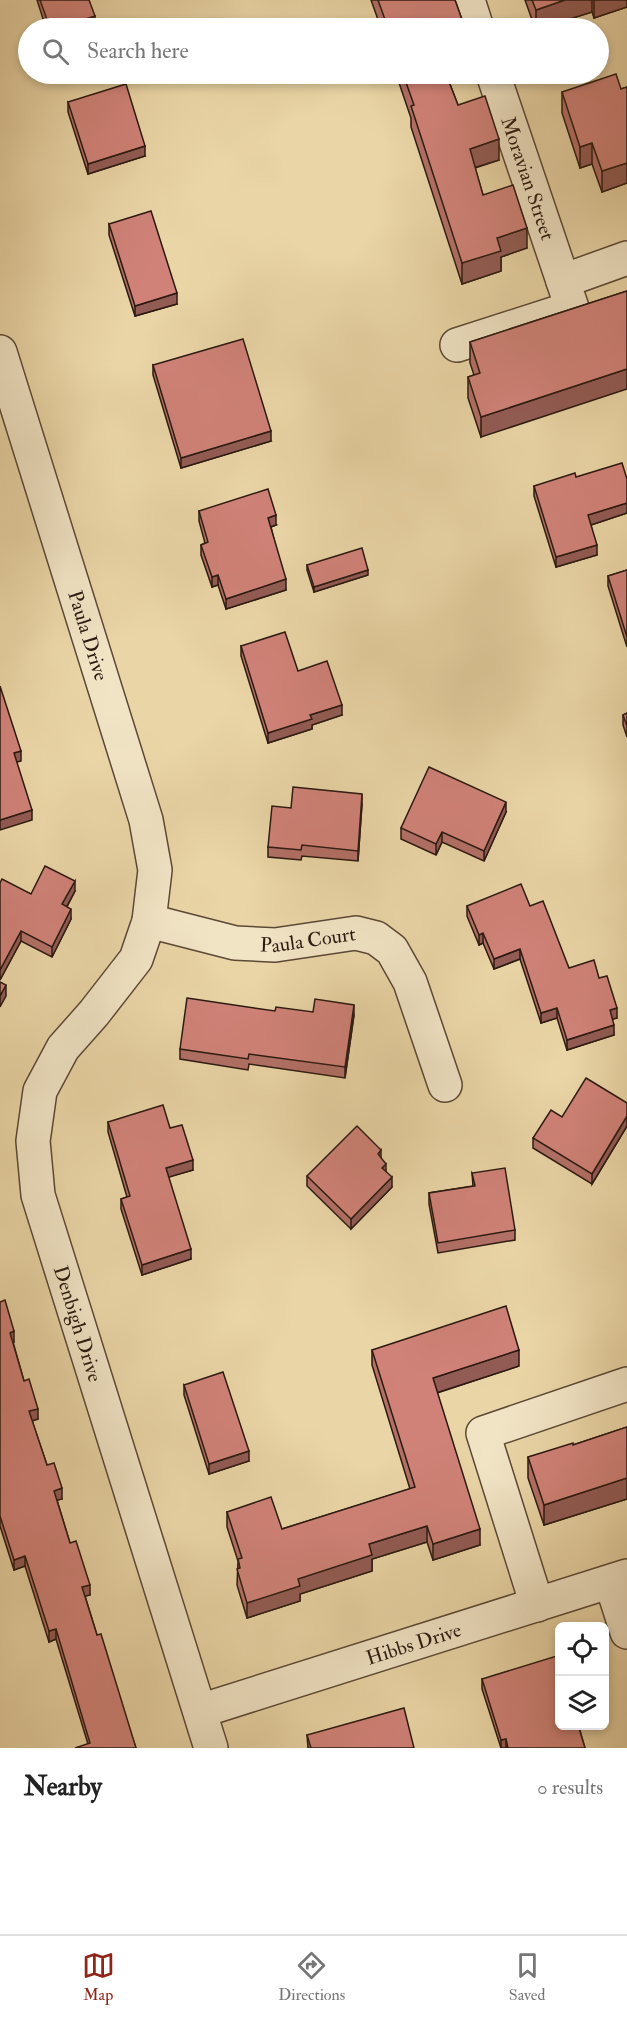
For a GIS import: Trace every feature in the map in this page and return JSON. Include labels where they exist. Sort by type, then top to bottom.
[{"type":"street","points":[[468,0],[474,18]]},
{"type":"street","name":"Moravian Street","points":[[457,345],[572,308],[496,84]]},
{"type":"street","points":[[563,281],[627,258]]},
{"type":"street","name":"Paula Drive","points":[[0,352],[146,820],[155,870],[149,921]]},
{"type":"street","name":"Paula Court","points":[[149,921],[235,943],[275,945],[356,933],[376,938],[392,950],[410,982],[445,1085]]},
{"type":"street","name":"Denbigh Drive","points":[[149,921],[136,959],[63,1048],[44,1082],[40,1091],[33,1141],[38,1195],[211,1748]]},
{"type":"street","points":[[537,1605],[483,1433],[627,1384]]},
{"type":"street","points":[[619,1579],[627,1632]]},
{"type":"street","name":"Hibbs Drive","points":[[200,1711],[619,1579]]},
{"type":"building","points":[[40,0],[89,0],[95,16],[89,18],[46,18]]},
{"type":"building","points":[[378,0],[455,0],[461,18],[384,18]]},
{"type":"building","points":[[532,0],[565,0],[536,10]]},
{"type":"building","points":[[616,74],[621,89],[627,87],[627,163],[602,171],[592,143],[580,147],[562,92],[586,84],[609,84],[609,76]]},
{"type":"building","points":[[126,84],[145,146],[88,164],[68,102]]},
{"type":"building","points":[[407,84],[450,84],[458,105],[485,96],[499,139],[470,149],[483,195],[513,185],[527,228],[497,238],[501,251],[462,263],[411,106],[414,105]]},
{"type":"building","points":[[151,211],[177,293],[135,306],[109,224]]},
{"type":"building","points":[[627,291],[627,369],[481,417],[468,377],[480,373],[470,342]]},
{"type":"building","points":[[243,339],[271,431],[181,458],[153,365]]},
{"type":"building","points":[[622,463],[627,479],[627,503],[588,515],[597,545],[556,557],[534,486],[575,473],[576,477]]},
{"type":"building","points":[[268,489],[276,515],[268,518],[286,579],[226,599],[218,575],[212,577],[201,545],[208,542],[199,511]]},
{"type":"building","points":[[362,548],[368,570],[314,587],[307,565]]},
{"type":"building","points":[[627,570],[627,637],[608,576]]},
{"type":"building","points":[[285,632],[298,671],[327,661],[342,705],[310,715],[312,719],[268,733],[241,646]]},
{"type":"building","points":[[0,686],[21,751],[14,753],[32,810],[0,820]]},
{"type":"building","points":[[627,713],[627,726],[623,715]]},
{"type":"building","points":[[429,767],[506,802],[484,851],[442,832],[436,844],[401,828]]},
{"type":"building","points":[[293,787],[362,794],[358,851],[302,845],[301,850],[268,847],[272,806],[291,808]]},
{"type":"building","points":[[45,866],[75,881],[62,904],[71,909],[52,947],[21,931],[0,970],[0,883],[2,879],[31,894]]},
{"type":"building","points":[[521,884],[530,906],[543,901],[569,968],[594,960],[599,978],[607,976],[617,1008],[610,1010],[614,1025],[567,1040],[557,1008],[541,1013],[520,949],[494,959],[483,933],[479,935],[467,906]]},
{"type":"building","points":[[0,982],[6,985],[0,996]]},
{"type":"building","points":[[187,998],[275,1011],[276,1007],[313,1012],[315,999],[354,1005],[345,1067],[249,1054],[248,1059],[180,1049]]},
{"type":"building","points":[[586,1078],[627,1103],[627,1116],[592,1174],[533,1138],[551,1110],[562,1117]]},
{"type":"building","points":[[163,1105],[170,1128],[182,1125],[193,1160],[166,1168],[191,1249],[142,1265],[121,1199],[130,1196],[108,1122]]},
{"type":"building","points":[[357,1126],[381,1150],[378,1154],[386,1164],[382,1168],[392,1177],[351,1219],[307,1176]]},
{"type":"building","points":[[505,1168],[515,1230],[438,1243],[429,1193],[475,1186],[472,1173]]},
{"type":"building","points":[[5,1300],[14,1331],[10,1333],[24,1381],[29,1379],[38,1409],[29,1411],[47,1465],[54,1463],[62,1488],[54,1491],[70,1543],[76,1541],[90,1585],[82,1587],[97,1635],[101,1634],[136,1748],[75,1748],[90,1743],[56,1629],[49,1631],[25,1556],[14,1560],[0,1516],[0,1302]]},
{"type":"building","points":[[506,1306],[519,1350],[433,1378],[480,1529],[433,1544],[427,1526],[369,1544],[372,1555],[298,1579],[300,1586],[247,1603],[237,1569],[240,1568],[238,1559],[242,1558],[227,1512],[271,1497],[282,1529],[415,1487],[372,1350]]},
{"type":"building","points":[[223,1372],[249,1451],[209,1464],[184,1385]]},
{"type":"building","points":[[627,1427],[627,1478],[544,1505],[528,1457]]},
{"type":"building","points":[[555,1657],[555,1730],[580,1730],[585,1748],[508,1748],[506,1739],[501,1740],[482,1679]]},
{"type":"building","points":[[404,1708],[414,1748],[311,1748],[307,1735]]}]
